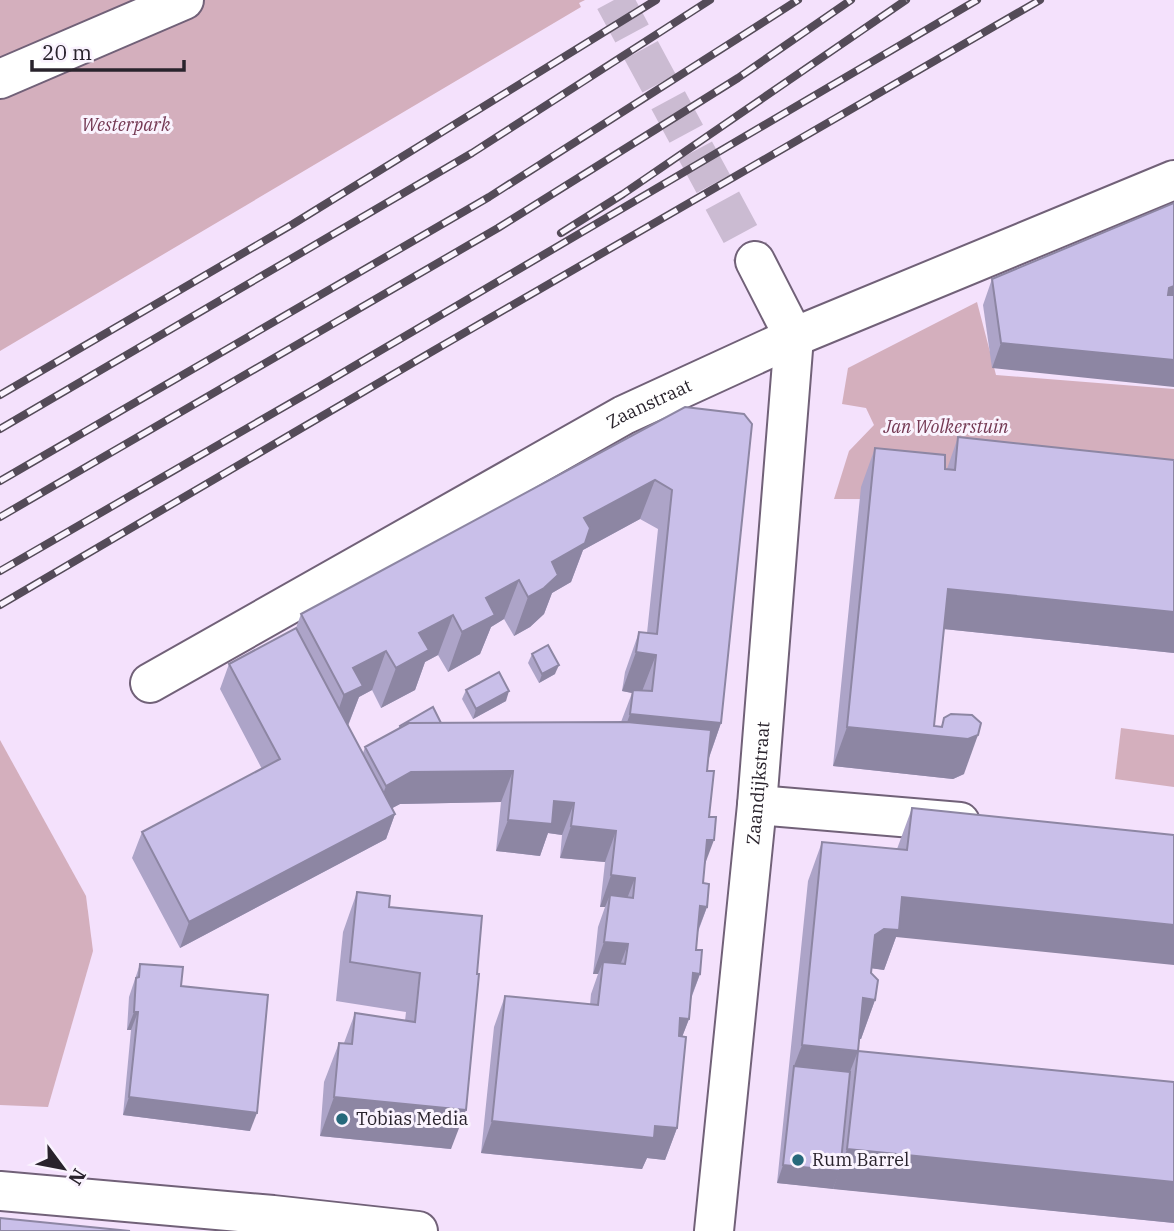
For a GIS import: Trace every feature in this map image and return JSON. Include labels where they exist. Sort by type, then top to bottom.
[{"type":"street","points":[[0,79],[184,0]]},
{"type":"street","name":"Zaanstraat","points":[[150,683],[624,415],[794,337],[1174,180]]},
{"type":"street","points":[[755,261],[794,337]]},
{"type":"street","name":"Zaandijkstraat","points":[[714,1231],[757,805],[794,337]]},
{"type":"street","points":[[757,805],[993,825]]},
{"type":"street","points":[[0,1191],[274,1223],[418,1231]]},
{"type":"green space","name":"Westerpark","points":[[0,0],[585,0],[579,3],[581,7],[0,351]]},
{"type":"green space","name":"Jan Wolkerstuin","points":[[977,302],[996,375],[1174,389],[1174,500],[834,499],[849,451],[874,425],[866,408],[842,404],[848,368]]},
{"type":"green space","points":[[1121,728],[1174,735],[1174,787],[1115,779]]},
{"type":"green space","points":[[0,740],[86,896],[93,951],[48,1107],[0,1105]]},
{"type":"building","points":[[1174,203],[1174,286],[1169,288],[1168,295],[1174,295],[1174,360],[1001,343],[992,279]]},
{"type":"building","points":[[685,407],[744,414],[752,424],[721,723],[630,714],[633,690],[652,691],[656,655],[636,652],[639,632],[657,634],[672,490],[655,480],[584,518],[590,528],[585,543],[552,562],[558,575],[544,588],[528,597],[519,580],[486,598],[495,615],[462,632],[453,615],[419,633],[429,650],[396,668],[386,651],[353,668],[363,686],[344,695],[301,614]]},
{"type":"building","points":[[958,437],[1174,460],[1174,612],[948,589],[934,726],[942,727],[944,718],[951,714],[972,715],[981,723],[978,735],[968,739],[847,727],[875,448],[945,455],[945,469],[955,470]]},
{"type":"building","points":[[296,628],[395,814],[189,922],[142,832],[280,759],[229,664]]},
{"type":"building","points":[[548,645],[559,665],[542,674],[532,654]]},
{"type":"building","points":[[499,672],[509,691],[476,709],[466,690]]},
{"type":"building","points":[[433,707],[441,723],[409,723],[401,728],[400,726]]},
{"type":"building","points":[[627,722],[711,730],[707,771],[714,771],[709,817],[716,817],[714,840],[707,840],[703,883],[709,884],[707,907],[700,906],[696,950],[702,950],[700,974],[693,973],[689,1019],[680,1018],[679,1036],[686,1037],[677,1128],[655,1126],[654,1138],[492,1121],[505,996],[598,1005],[603,962],[625,964],[628,944],[604,942],[610,895],[633,898],[635,878],[611,875],[616,831],[571,826],[574,803],[554,801],[552,824],[508,820],[513,771],[411,772],[386,786],[365,747],[409,723]]},
{"type":"building","points":[[912,808],[1174,835],[1174,925],[902,897],[899,930],[884,929],[875,935],[871,973],[878,980],[875,1000],[863,998],[858,1051],[802,1045],[822,842],[907,850]]},
{"type":"building","points":[[357,892],[390,896],[389,907],[482,916],[466,1110],[334,1097],[339,1043],[352,1044],[355,1013],[415,1022],[420,973],[350,962]]},
{"type":"building","points":[[140,964],[183,967],[181,986],[268,995],[257,1113],[129,1097],[138,1012],[134,1012],[136,978],[139,977]]},
{"type":"building","points":[[858,1051],[1174,1082],[1174,1182],[847,1149]]},
{"type":"building","points":[[794,1066],[850,1072],[840,1171],[783,1165]]},
{"type":"building","points":[[0,1218],[130,1231],[0,1231]]},
{"type":"tunnel","points":[[614,0],[755,261]]},
{"type":"railway","points":[[0,395],[293,224],[656,0]]},
{"type":"railway","points":[[0,429],[472,153],[710,0]]},
{"type":"railway","points":[[0,481],[489,197],[798,0]]},
{"type":"railway","points":[[0,517],[498,228],[738,78],[851,0]]},
{"type":"railway","points":[[561,233],[623,194],[906,0]]},
{"type":"railway","points":[[0,571],[977,0]]},
{"type":"railway","points":[[0,605],[1040,0]]},
{"type":"place","name":"Tobias Media","points":[[342,1119]]},
{"type":"place","name":"Rum Barrel","points":[[798,1160]]}]
